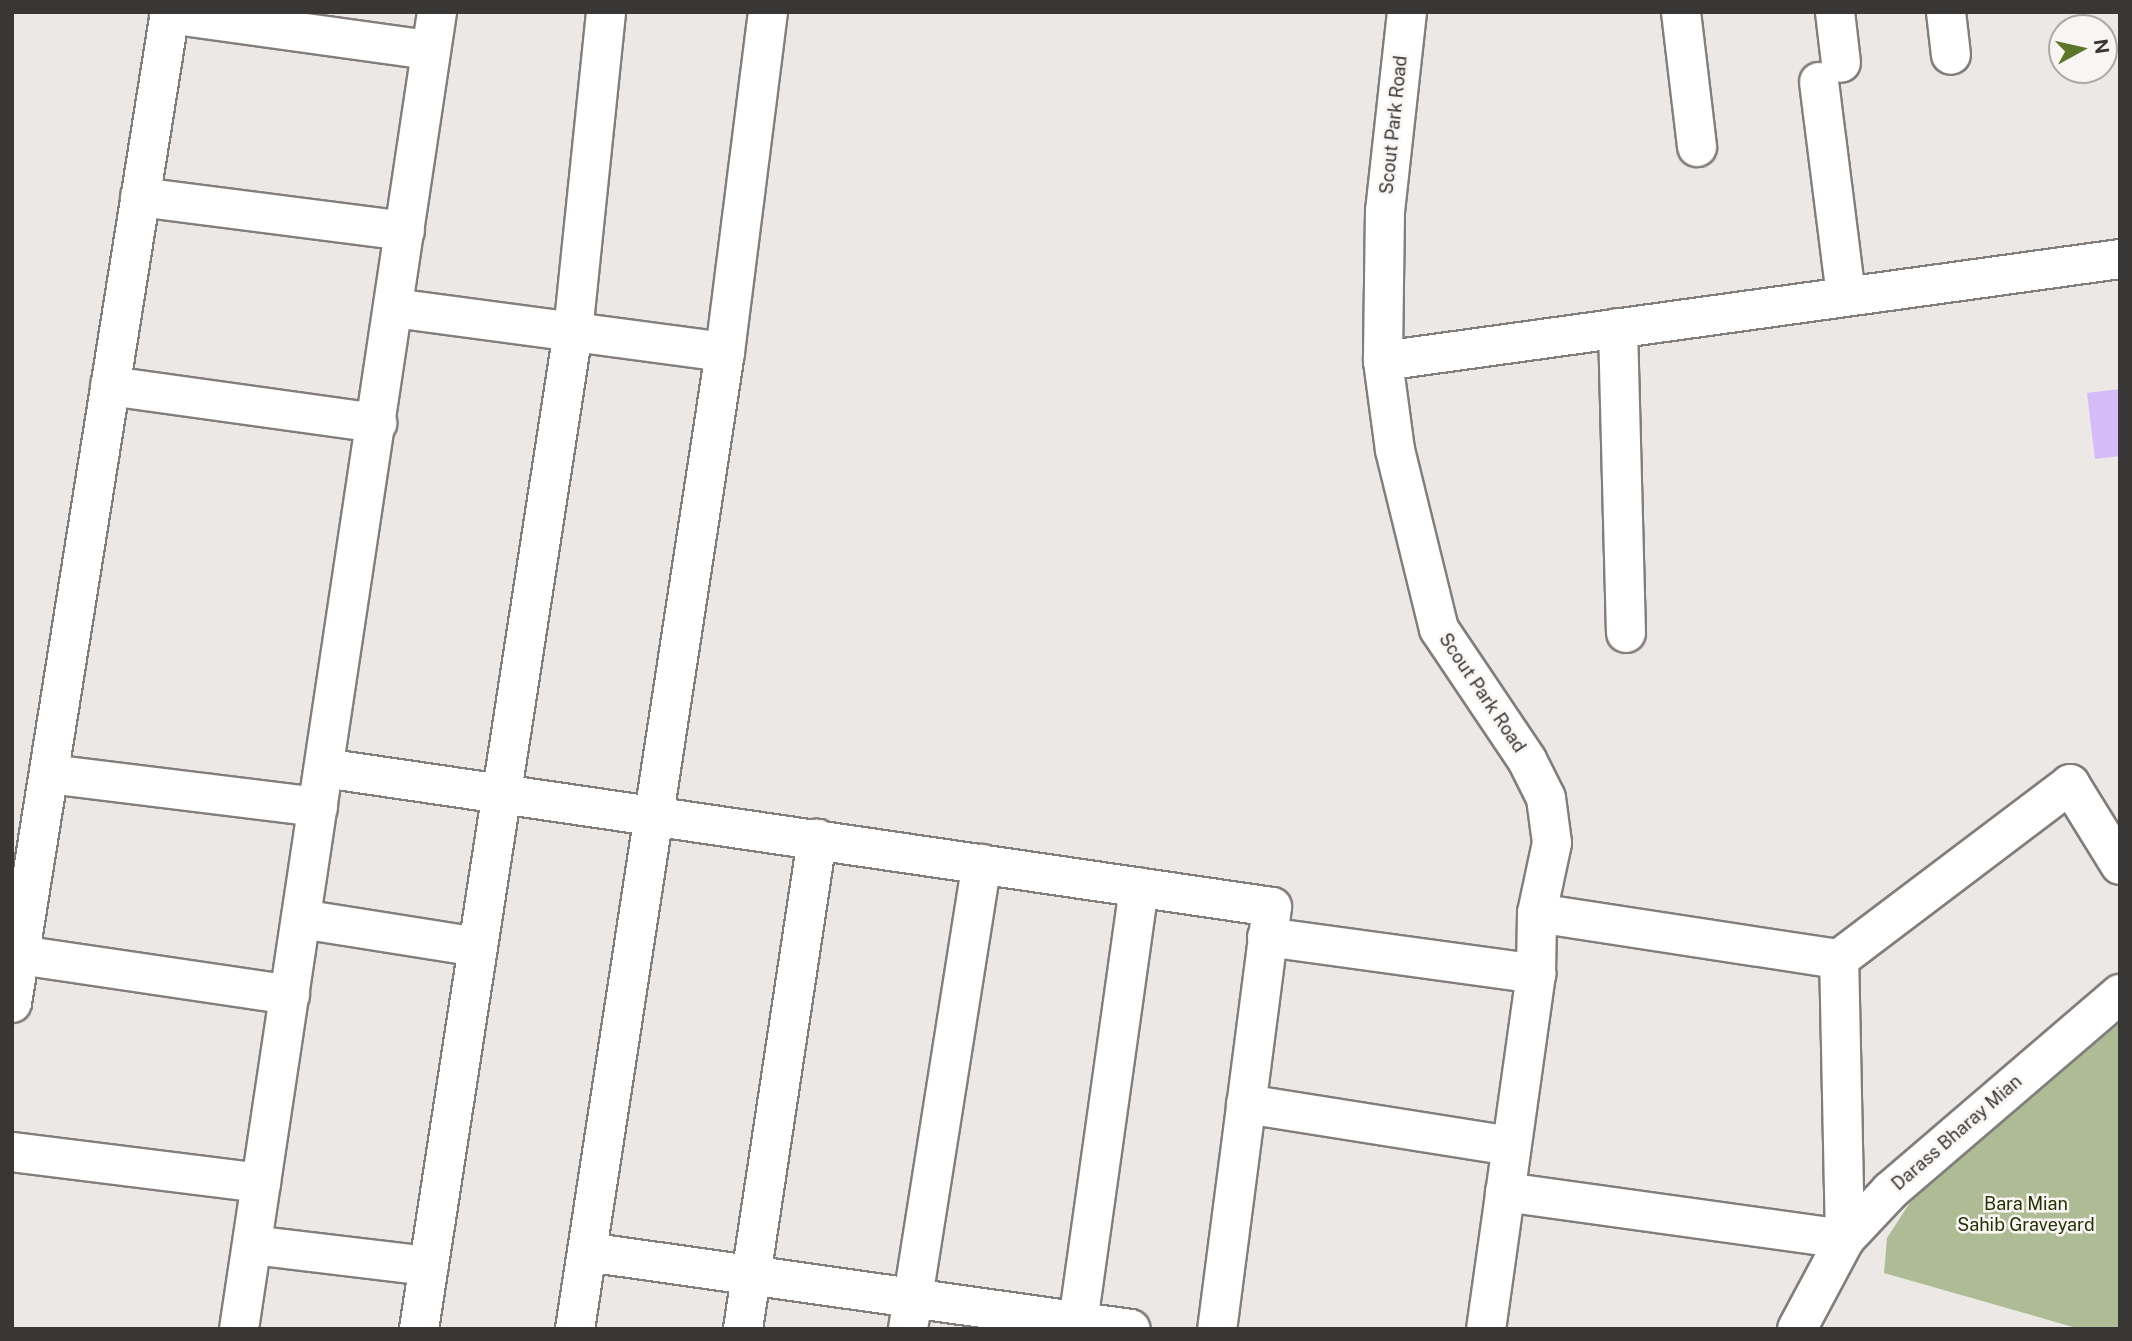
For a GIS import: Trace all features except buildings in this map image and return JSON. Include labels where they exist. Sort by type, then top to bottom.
[{"type":"street","points":[[239,1329],[437,12]]},
{"type":"street","points":[[419,1329],[573,332],[606,12]]},
{"type":"street","points":[[575,1329],[725,352],[768,12]]},
{"type":"street","name":"Scout Park Road","points":[[1406,12],[1385,211],[1382,361],[1395,450],[1439,629],[1546,798],[1552,843],[1538,913],[1536,974],[1486,1329]]},
{"type":"street","points":[[1681,12],[1697,147]]},
{"type":"street","points":[[1835,12],[1830,72],[1846,296]]},
{"type":"street","points":[[1946,12],[1951,55]]},
{"type":"street","points":[[12,1003],[170,13],[430,50]]},
{"type":"street","points":[[140,197],[405,231]]},
{"type":"street","points":[[1382,361],[2120,259]]},
{"type":"street","points":[[394,309],[725,352]]},
{"type":"street","points":[[1618,328],[1626,633]]},
{"type":"street","points":[[110,386],[377,423]]},
{"type":"street","points":[[324,768],[1272,907],[1217,1329]]},
{"type":"street","points":[[48,774],[318,807]]},
{"type":"street","points":[[1538,913],[1839,960],[2070,784],[2120,865]]},
{"type":"street","points":[[743,1329],[817,839]]},
{"type":"street","points":[[911,1313],[982,864]]},
{"type":"street","points":[[1078,1325],[1139,887]]},
{"type":"street","points":[[301,919],[478,947]]},
{"type":"street","points":[[1267,937],[1536,974]]},
{"type":"street","points":[[20,955],[290,995]]},
{"type":"street","points":[[1506,1192],[1845,1239],[1839,960]]},
{"type":"street","name":"Darass Bharay Mian","points":[[1797,1329],[1845,1239],[1919,1163],[2120,994]]},
{"type":"street","points":[[1246,1104],[1511,1146]]},
{"type":"street","points":[[12,1152],[261,1183]]},
{"type":"street","points":[[252,1245],[429,1266]]},
{"type":"street","points":[[587,1252],[751,1275],[911,1313],[1131,1329]]},
{"type":"green space","name":"Bara Mian Sahib Graveyard","points":[[2120,1009],[2120,1329],[2080,1329],[1884,1273],[1887,1238],[1918,1190]]}]
